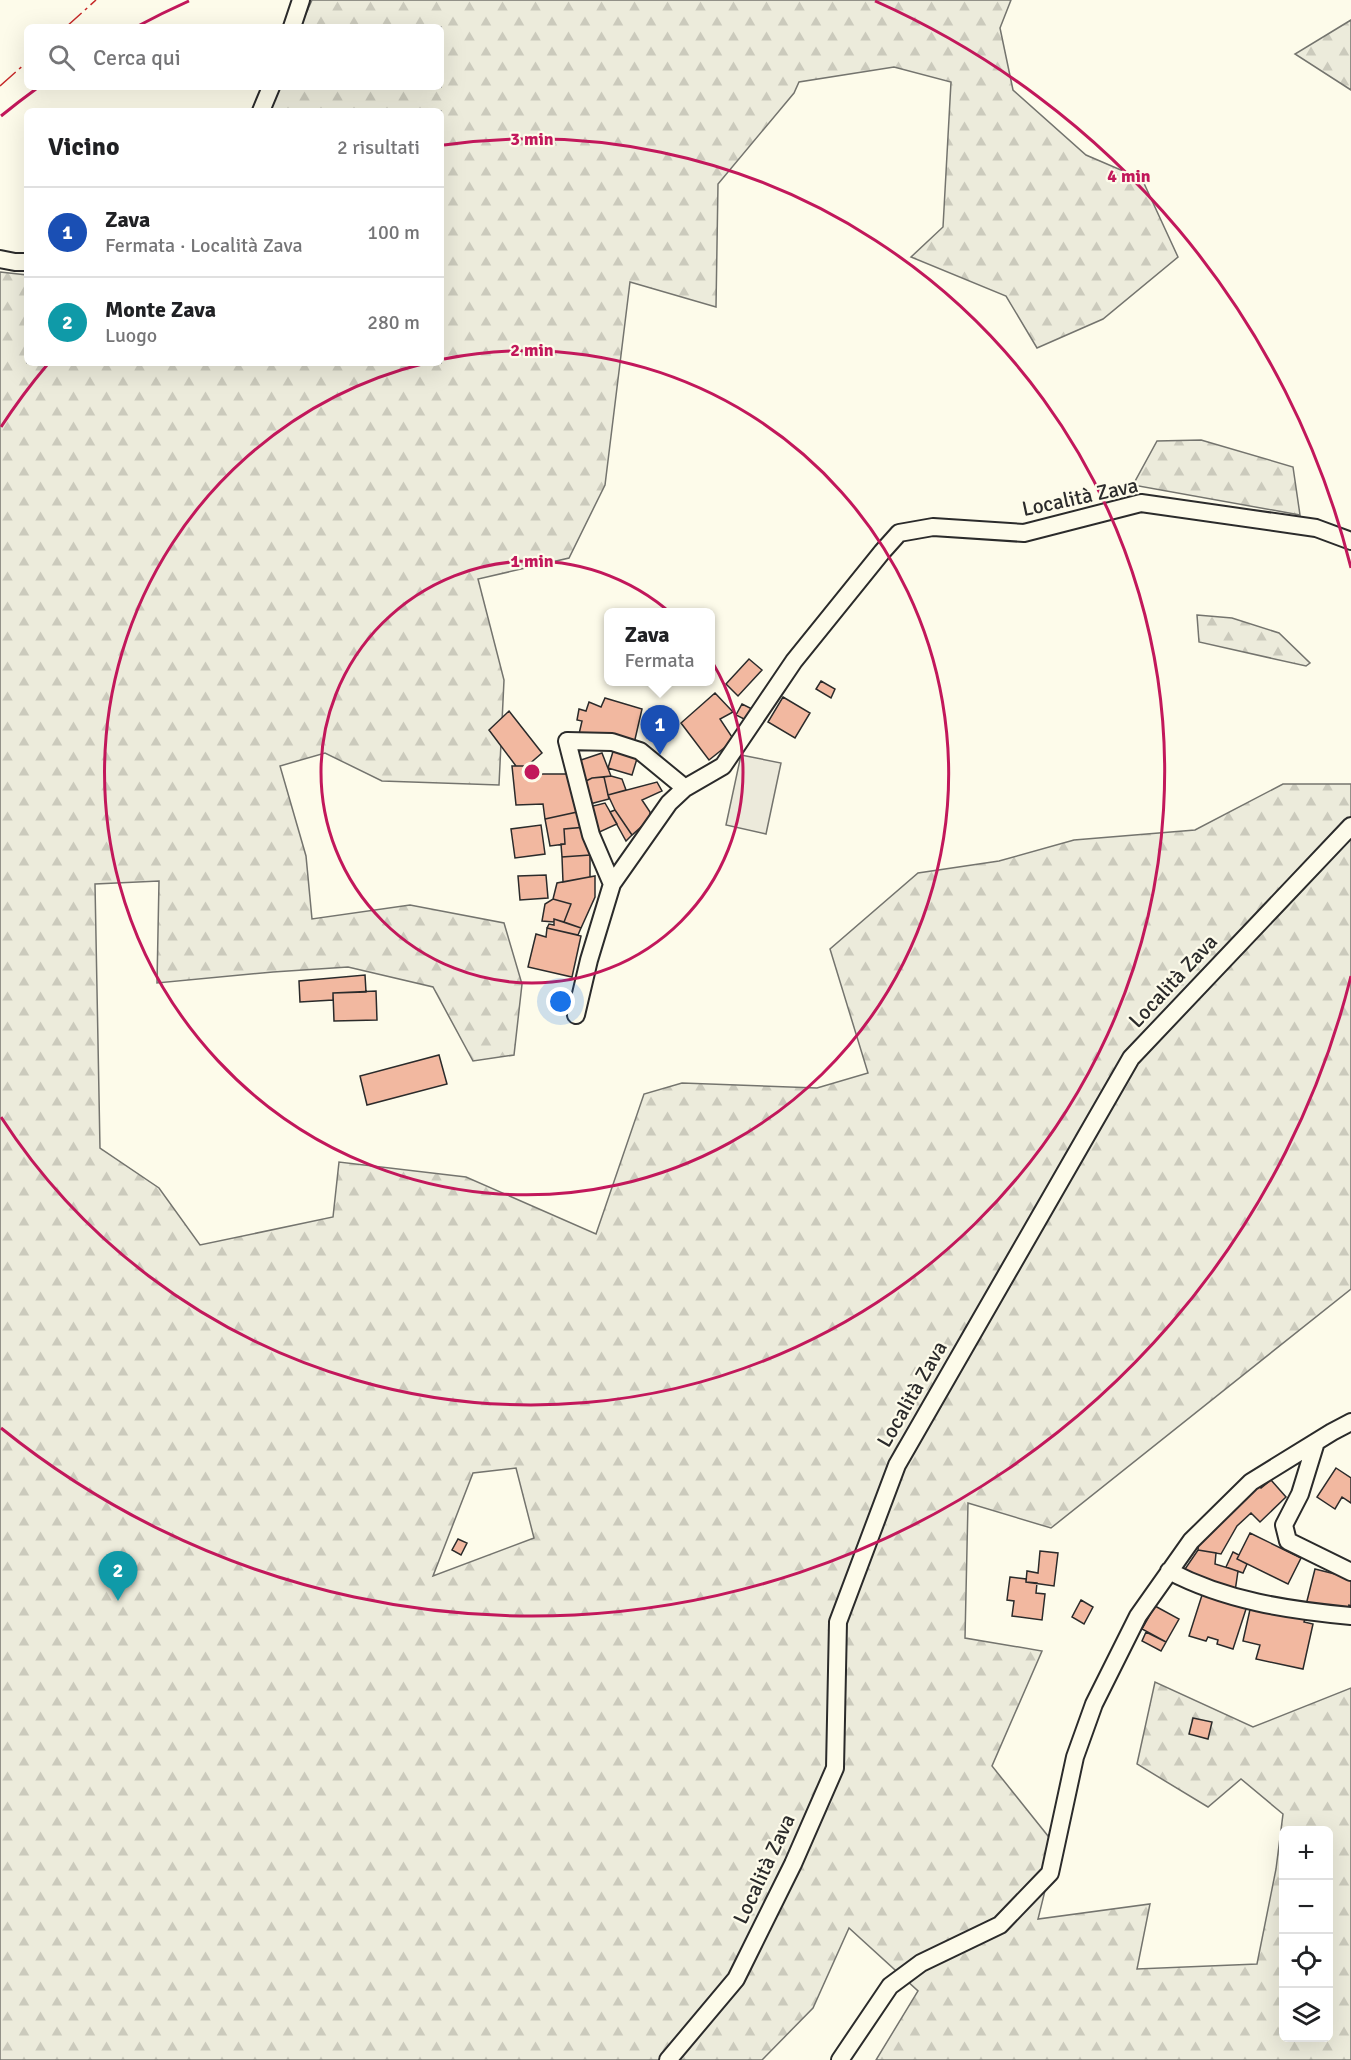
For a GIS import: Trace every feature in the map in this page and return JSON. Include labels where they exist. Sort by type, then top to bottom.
[{"type":"street","points":[[293,24],[301,0]]},
{"type":"street","points":[[262,108],[270,90]]},
{"type":"street","points":[[0,259],[24,262]]},
{"type":"street","name":"Località Zava","points":[[576,1015],[589,960],[612,884],[669,803],[685,788],[723,766],[794,661],[899,533],[933,527],[1024,533],[1141,503],[1316,528],[1351,541]]},
{"type":"street","points":[[612,884],[591,835],[567,741],[612,742],[640,751],[685,788]]},
{"type":"street","name":"Località Zava","points":[[668,2060],[736,1979],[793,1863],[835,1768],[838,1622],[897,1465],[1131,1058],[1351,826]]},
{"type":"street","points":[[840,2060],[890,1986],[921,1963],[1000,1925],[1050,1873],[1076,1757],[1094,1704],[1138,1616],[1191,1541],[1251,1482],[1351,1422]]},
{"type":"street","points":[[1316,1442],[1300,1494],[1284,1525],[1288,1541],[1351,1572]]},
{"type":"street","points":[[1169,1571],[1195,1585],[1240,1600],[1308,1612],[1351,1616]]},
{"type":"green space","points":[[312,0],[1011,0],[1000,28],[1013,90],[1086,155],[1142,179],[1178,257],[1103,319],[1037,348],[1006,296],[911,257],[943,227],[951,82],[894,67],[799,82],[794,93],[718,184],[716,307],[630,282],[605,485],[569,558],[478,579],[504,680],[499,785],[382,781],[325,753],[280,766],[306,856],[312,919],[410,905],[504,923],[522,984],[514,1055],[473,1061],[433,987],[348,967],[157,983],[159,881],[95,884],[100,1148],[159,1188],[200,1245],[333,1217],[339,1162],[466,1177],[596,1234],[644,1094],[682,1083],[817,1088],[868,1073],[830,949],[918,873],[999,861],[1074,840],[1195,830],[1283,784],[1351,784],[1351,1289],[1051,1528],[968,1503],[965,1638],[1042,1651],[992,1766],[1056,1846],[1038,1919],[1150,1904],[1137,1969],[1257,1964],[1279,1845],[1279,2042],[1333,2042],[1333,1826],[1281,1826],[1283,1814],[1241,1779],[1208,1807],[1137,1764],[1155,1682],[1253,1727],[1351,1688],[1351,2060],[876,2060],[918,1991],[849,1928],[813,2008],[762,2060],[0,2060],[0,272],[24,275],[24,366],[444,366],[444,108],[266,108],[274,90],[444,90],[444,24],[301,24]],"holes":[[[516,1468],[534,1538],[433,1576],[473,1473]]]},
{"type":"green space","points":[[1351,20],[1351,90],[1295,54]]},
{"type":"green space","points":[[1201,440],[1293,467],[1300,515],[1133,485],[1157,441]]},
{"type":"green space","points":[[1197,615],[1232,618],[1279,633],[1310,663],[1306,666],[1199,642]]},
{"type":"shaded area","points":[[741,755],[781,763],[766,834],[726,825]]},
{"type":"building","points":[[749,659],[762,670],[738,696],[726,684]]},
{"type":"building","points":[[821,681],[835,689],[831,698],[816,689]]},
{"type":"building","points":[[715,693],[733,712],[720,719],[734,740],[709,760],[681,723]]},
{"type":"building","points":[[783,697],[810,713],[795,738],[768,722]]},
{"type":"building","points":[[605,698],[642,709],[633,748],[579,734],[582,721],[577,720],[579,709],[586,711],[589,702],[601,707]]},
{"type":"building","points":[[742,704],[754,710],[748,721],[736,715]]},
{"type":"building","points":[[509,711],[542,753],[527,766],[516,766],[489,730]]},
{"type":"building","points":[[615,745],[639,752],[632,775],[608,768]]},
{"type":"building","points":[[602,753],[611,776],[592,778],[580,784],[575,762]]},
{"type":"building","points":[[512,766],[532,766],[533,774],[573,774],[577,812],[545,819],[543,804],[516,805]]},
{"type":"building","points":[[604,777],[622,779],[626,790],[608,795]]},
{"type":"building","points":[[604,777],[609,799],[586,805],[580,784],[592,778]]},
{"type":"building","points":[[657,782],[662,791],[642,800],[650,812],[650,819],[632,835],[608,795]]},
{"type":"building","points":[[605,803],[617,824],[593,835],[585,808]]},
{"type":"building","points":[[615,810],[632,835],[626,841],[610,812]]},
{"type":"building","points":[[582,811],[586,827],[564,829],[565,844],[550,846],[545,819]]},
{"type":"building","points":[[541,825],[545,854],[515,858],[511,829]]},
{"type":"building","points":[[586,827],[590,855],[562,857],[561,844],[565,844],[564,829]]},
{"type":"building","points":[[590,855],[590,877],[563,882],[562,857]]},
{"type":"building","points":[[546,875],[548,898],[520,900],[518,876]]},
{"type":"building","points":[[595,876],[595,897],[581,928],[564,922],[571,904],[553,899],[557,883]]},
{"type":"building","points":[[553,899],[571,904],[564,922],[554,919],[554,922],[542,921],[545,904]]},
{"type":"building","points":[[554,919],[581,928],[578,935],[547,928],[549,924],[554,925]]},
{"type":"building","points":[[547,928],[581,936],[572,977],[528,967],[536,934],[546,937]]},
{"type":"building","points":[[365,975],[366,992],[333,993],[333,1000],[300,1002],[299,981]]},
{"type":"building","points":[[376,991],[377,1020],[334,1021],[333,993]]},
{"type":"building","points":[[439,1055],[447,1084],[367,1105],[360,1076]]},
{"type":"building","points":[[1336,1468],[1351,1478],[1351,1503],[1342,1497],[1335,1509],[1317,1497]]},
{"type":"building","points":[[1271,1480],[1286,1497],[1260,1522],[1251,1513],[1237,1526],[1221,1554],[1198,1550],[1199,1536],[1254,1482],[1261,1488]]},
{"type":"building","points":[[1250,1533],[1301,1558],[1288,1584],[1237,1559]]},
{"type":"building","points":[[458,1539],[467,1543],[461,1555],[452,1550]]},
{"type":"building","points":[[1198,1550],[1216,1553],[1215,1564],[1238,1571],[1234,1598],[1183,1572]]},
{"type":"building","points":[[1040,1551],[1058,1553],[1054,1586],[1026,1582],[1027,1571],[1038,1573]]},
{"type":"building","points":[[1233,1552],[1239,1555],[1237,1559],[1247,1564],[1243,1573],[1226,1567]]},
{"type":"building","points":[[1315,1569],[1351,1578],[1351,1606],[1349,1605],[1347,1612],[1306,1605]]},
{"type":"building","points":[[1010,1577],[1037,1583],[1036,1593],[1045,1594],[1042,1620],[1012,1616],[1014,1601],[1007,1600]]},
{"type":"building","points":[[1203,1592],[1247,1606],[1233,1649],[1217,1644],[1218,1640],[1208,1637],[1206,1641],[1189,1636]]},
{"type":"building","points":[[1081,1600],[1093,1607],[1084,1624],[1072,1617]]},
{"type":"building","points":[[1251,1605],[1306,1615],[1304,1622],[1313,1624],[1303,1669],[1256,1659],[1260,1645],[1243,1641]]},
{"type":"building","points":[[1155,1606],[1179,1619],[1166,1642],[1142,1629]]},
{"type":"building","points":[[1146,1632],[1166,1642],[1161,1651],[1142,1641]]},
{"type":"building","points":[[1193,1718],[1212,1722],[1208,1739],[1189,1734]]},
{"type":"power","points":[[69,24],[96,0]]},
{"type":"power","points":[[0,86],[24,65]]},
{"type":"place","name":"Zava","points":[[660,755]]},
{"type":"place","name":"Monte Zava","points":[[118,1601]]}]
